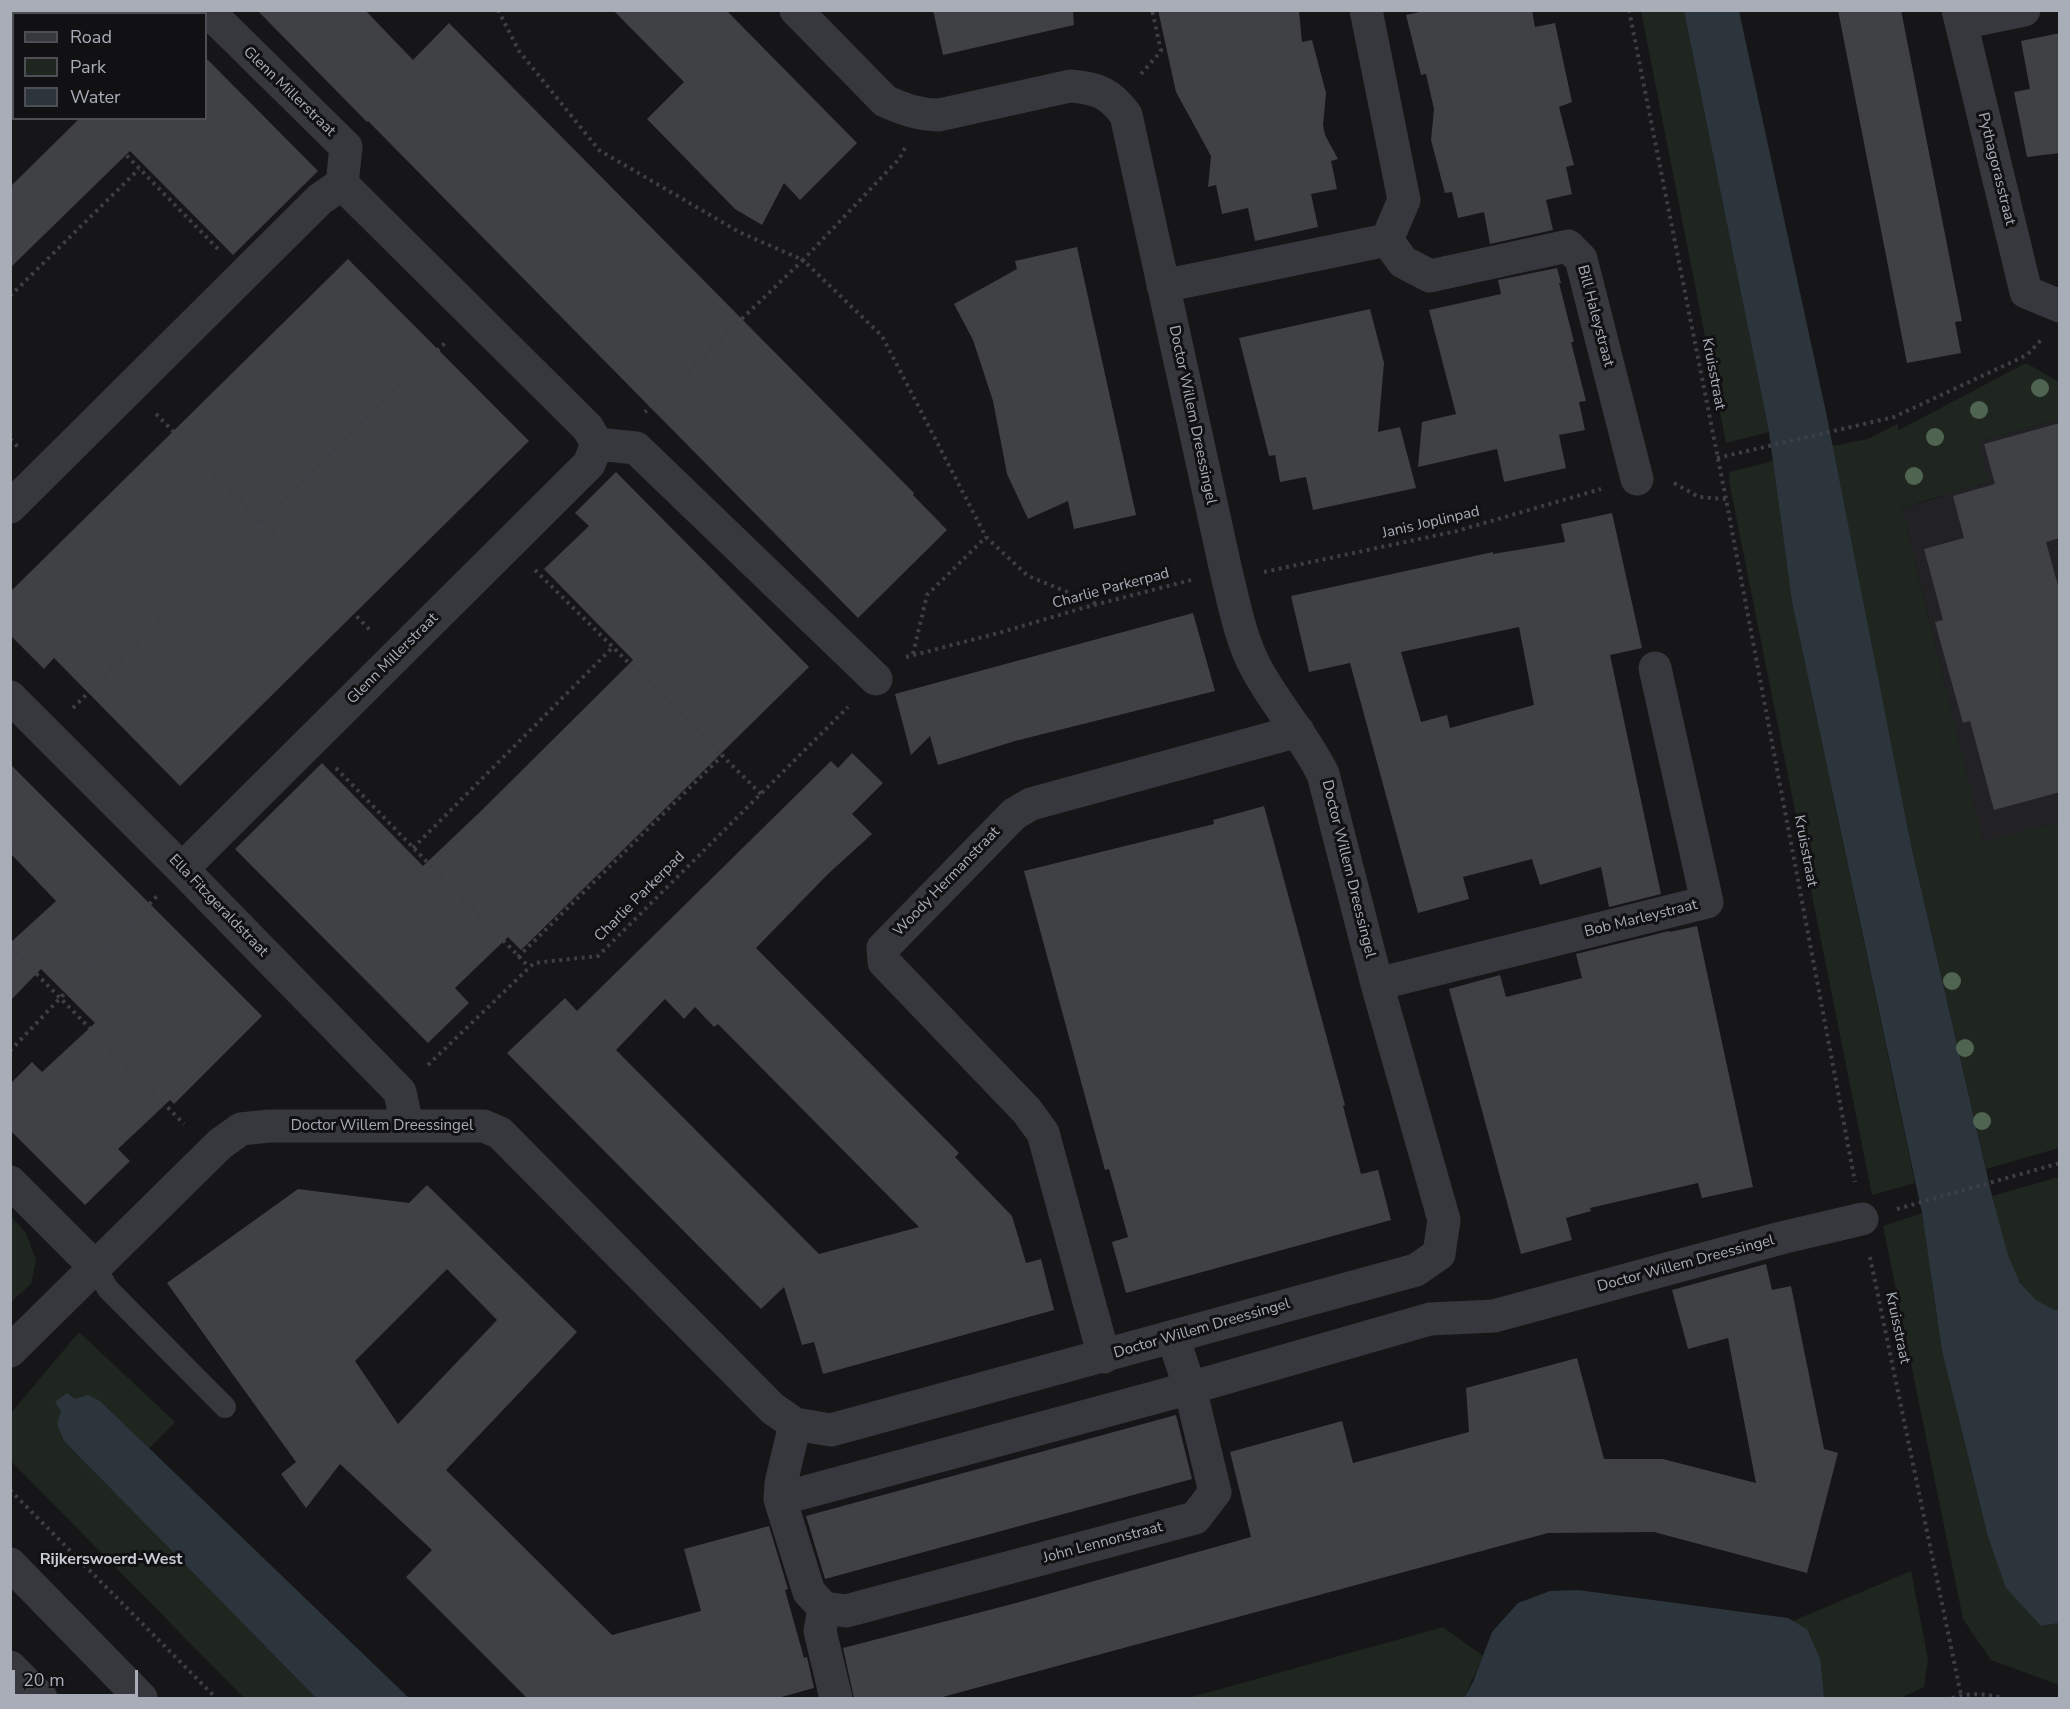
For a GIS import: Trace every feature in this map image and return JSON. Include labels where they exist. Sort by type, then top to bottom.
[{"type":"street","name":"Glenn Millerstraat","points":[[207,10],[346,147],[342,184]]},
{"type":"street","points":[[796,10],[885,101],[901,109],[926,115],[939,115],[1070,86],[1100,91],[1116,101]]},
{"type":"street","points":[[1163,286],[1387,240],[1404,200],[1366,10]]},
{"type":"street","points":[[1959,17],[2024,10]]},
{"type":"street","name":"Pythagorasstraat","points":[[1959,17],[2026,292],[2053,320]]},
{"type":"street","name":"Doctor Willem Dreessingel","points":[[10,1351],[212,1152],[241,1129],[269,1125],[484,1126],[500,1133],[773,1409],[795,1424],[831,1430],[1416,1270],[1439,1254],[1444,1220],[1377,984],[1323,774],[1311,751],[1256,669],[1245,645],[1227,575],[1126,115],[1116,101]]},
{"type":"street","points":[[10,507],[320,199],[342,184],[588,428],[597,444],[636,448],[876,679]]},
{"type":"street","name":"Bill Haleystraat","points":[[1387,240],[1403,262],[1430,276],[1568,246],[1581,259],[1636,478]]},
{"type":"street","name":"Glenn Millerstraat","points":[[182,869],[589,464],[597,444]]},
{"type":"street","name":"Bob Marleystraat","points":[[1377,984],[1707,902],[1655,668]]},
{"type":"street","name":"Ella Fitzgeraldstraat","points":[[10,697],[400,1092]]},
{"type":"street","name":"Woody Hermanstraat","points":[[1104,1357],[1043,1133],[1027,1111],[884,963],[883,948],[1014,814],[1031,804],[1298,731]]},
{"type":"street","points":[[400,1092],[407,1125]]},
{"type":"street","points":[[10,1182],[95,1267]]},
{"type":"street","name":"Doctor Willem Dreessingel","points":[[780,1499],[1190,1388],[1430,1319],[1494,1317],[1797,1233],[1862,1219]]},
{"type":"street","name":"John Lennonstraat","points":[[824,1608],[846,1611],[1195,1518],[1215,1492],[1190,1388],[1173,1337]]},
{"type":"street","points":[[795,1424],[781,1483],[780,1499],[809,1592],[824,1608],[820,1631],[836,1698]]},
{"type":"street","points":[[10,1564],[141,1698]]},
{"type":"street","points":[[10,1667],[41,1698]]},
{"type":"lane","points":[[95,1267],[108,1289],[225,1407]]},
{"type":"path","points":[[498,10],[519,51],[599,150],[739,232],[803,260],[882,336],[986,537],[1028,576],[1097,605]]},
{"type":"path","points":[[1116,101],[1161,51],[1152,10]]},
{"type":"path","name":"Kruisstraat","points":[[1629,10],[1862,1219],[1961,1695]]},
{"type":"path","points":[[597,444],[642,415],[803,260],[899,159],[926,115]]},
{"type":"path","points":[[92,120],[243,275]]},
{"type":"path","points":[[10,296],[139,169]]},
{"type":"path","points":[[47,734],[262,520],[474,315]]},
{"type":"path","points":[[1717,458],[1842,431],[1894,417],[2027,355],[2053,320]]},
{"type":"path","points":[[130,388],[396,656]]},
{"type":"path","name":"Janis Joplinpad","points":[[1227,575],[1457,531],[1636,478],[1663,477],[1699,497],[1725,499]]},
{"type":"path","points":[[913,654],[927,596],[986,537]]},
{"type":"path","points":[[509,544],[760,794]]},
{"type":"path","name":"Charlie Parkerpad","points":[[529,967],[534,963],[597,956],[893,663],[913,654],[1097,605],[1227,575]]},
{"type":"path","points":[[413,848],[613,647]]},
{"type":"path","points":[[310,742],[529,967],[400,1092]]},
{"type":"path","points":[[518,957],[722,756]]},
{"type":"path","points":[[10,1050],[182,869]]},
{"type":"path","points":[[10,947],[212,1152]]},
{"type":"path","points":[[1917,1203],[2060,1163]]},
{"type":"path","points":[[10,1490],[216,1698]]},
{"type":"path","points":[[1952,1698],[1961,1695],[1984,1694],[2003,1698]]},
{"type":"shaded area","points":[[2059,419],[2059,822],[1983,843],[1902,508],[1943,496],[1977,442]]},
{"type":"green space","points":[[1641,11],[1684,11],[1769,432],[1726,443]]},
{"type":"green space","points":[[2026,363],[2059,382],[2059,419],[1977,442],[1989,481],[1902,508],[1983,842],[2059,822],[2059,1148],[1986,1169],[1911,845],[1832,446],[1868,439],[1897,424],[1899,430]]},
{"type":"green space","points":[[1773,461],[1792,602],[1915,1183],[1872,1195],[1729,481],[1730,472]]},
{"type":"green space","points":[[2059,1177],[2059,1310],[2057,1310],[2042,1304],[2031,1295],[2014,1270],[2003,1240],[1992,1196]]},
{"type":"green space","points":[[1922,1213],[1942,1351],[1988,1537],[2007,1588],[2041,1626],[2059,1623],[2059,1685],[1991,1660],[1963,1619],[1883,1226]]},
{"type":"green space","points":[[11,1216],[26,1233],[36,1260],[31,1284],[11,1302]]},
{"type":"green space","points":[[79,1332],[175,1422],[149,1448],[100,1401],[61,1411],[64,1441],[316,1698],[244,1698],[11,1461],[11,1413]]},
{"type":"green space","points":[[1911,1571],[1928,1659],[1924,1687],[1900,1698],[1818,1698],[1824,1697],[1807,1629],[1793,1621]]},
{"type":"green space","points":[[1443,1627],[1483,1656],[1464,1698],[1188,1698]]},
{"type":"water","points":[[1684,11],[1739,11],[1827,417],[1911,845],[1992,1196],[2008,1255],[2020,1283],[2036,1300],[2054,1310],[2059,1310],[2059,1623],[2041,1626],[2006,1588],[1988,1537],[1942,1351],[1922,1213],[1792,602],[1769,432]]},
{"type":"water","points":[[67,1393],[75,1399],[88,1395],[100,1401],[409,1698],[316,1698],[64,1441],[57,1424],[61,1411],[55,1402]]},
{"type":"water","points":[[1578,1590],[1788,1618],[1807,1629],[1820,1659],[1824,1697],[1464,1698],[1473,1682],[1492,1632],[1518,1603],[1550,1591]]},
{"type":"building","points":[[257,10],[365,10],[413,60],[449,23],[914,493],[913,495],[947,530],[858,618]]},
{"type":"building","points":[[613,10],[726,10],[857,143],[800,200],[784,183],[762,225],[735,209],[647,119],[684,82]]},
{"type":"building","points":[[933,10],[1073,10],[1074,25],[943,55]]},
{"type":"building","points":[[1158,10],[1299,10],[1302,42],[1312,40],[1326,93],[1323,125],[1325,135],[1338,159],[1331,161],[1337,189],[1311,194],[1318,227],[1255,241],[1248,208],[1222,214],[1216,185],[1208,187],[1211,156],[1176,92]]},
{"type":"building","points":[[1429,10],[1532,10],[1535,27],[1555,23],[1572,102],[1559,107],[1574,165],[1566,167],[1572,194],[1546,200],[1553,230],[1490,244],[1484,212],[1458,218],[1452,192],[1445,193],[1431,140],[1434,109],[1426,74],[1421,75],[1406,15]]},
{"type":"building","points":[[1838,10],[1901,10],[1962,321],[1955,322],[1961,353],[1907,363]]},
{"type":"building","points":[[2060,33],[2060,153],[2027,157],[2014,92],[2030,89],[2021,41]]},
{"type":"building","points":[[207,59],[318,171],[233,255],[130,151],[10,268],[10,187],[78,120],[207,120]]},
{"type":"building","points":[[1077,247],[1136,515],[1074,529],[1068,501],[1028,519],[1007,474],[993,401],[973,340],[954,304],[1017,269],[1015,261]]},
{"type":"building","points":[[348,259],[529,441],[180,786],[54,658],[44,669],[10,635],[10,592]]},
{"type":"building","points":[[1557,268],[1574,342],[1571,342],[1586,401],[1579,402],[1585,430],[1559,435],[1566,468],[1504,482],[1497,449],[1418,467],[1422,422],[1456,414],[1429,310],[1501,294],[1498,280]]},
{"type":"building","points":[[1370,309],[1384,363],[1378,432],[1400,427],[1416,488],[1313,510],[1306,477],[1280,482],[1275,455],[1269,456],[1239,338]]},
{"type":"building","points":[[2060,423],[2060,538],[2046,542],[2060,593],[2060,792],[1994,810],[1970,721],[1963,723],[1935,622],[1943,620],[1924,549],[1964,538],[1953,496],[1995,484],[1984,444]]},
{"type":"building","points":[[616,472],[809,667],[521,950],[508,937],[455,988],[469,1003],[428,1043],[235,849],[322,763],[423,866],[481,811],[633,660],[544,569],[589,526],[575,513]]},
{"type":"building","points":[[1612,513],[1642,648],[1610,655],[1661,894],[1609,907],[1601,867],[1540,885],[1532,859],[1463,877],[1469,899],[1418,913],[1350,663],[1309,672],[1291,596],[1493,552],[1493,554],[1565,542],[1561,524]],"holes":[[[1519,627],[1534,705],[1450,728],[1447,715],[1421,722],[1401,652]]]},
{"type":"building","points":[[1193,613],[1215,691],[1015,741],[938,765],[930,736],[911,755],[895,694]]},
{"type":"building","points":[[852,753],[883,783],[852,814],[872,834],[828,874],[756,948],[959,1153],[955,1157],[1012,1216],[1026,1263],[1041,1259],[1054,1310],[823,1374],[814,1342],[802,1345],[784,1287],[761,1309],[507,1053],[565,998],[577,1011],[831,761],[838,768]],"holes":[[[665,999],[684,1019],[695,1007],[714,1027],[718,1024],[919,1227],[819,1254],[616,1050]]]},
{"type":"building","points":[[10,764],[262,1016],[174,1104],[170,1100],[118,1149],[130,1161],[85,1205],[10,1130],[10,1084],[32,1062],[42,1072],[95,1023],[41,969],[10,1001],[10,943],[56,901],[10,853]]},
{"type":"building","points":[[1264,806],[1345,1105],[1343,1106],[1361,1174],[1378,1170],[1391,1220],[1126,1293],[1112,1242],[1128,1237],[1109,1169],[1105,1170],[1024,871],[1214,824],[1213,820]]},
{"type":"building","points":[[1697,926],[1753,1187],[1702,1198],[1698,1183],[1590,1208],[1591,1211],[1566,1218],[1572,1240],[1521,1254],[1449,989],[1500,975],[1506,997],[1582,978],[1576,954]]},
{"type":"building","points":[[427,1185],[577,1332],[446,1470],[612,1635],[701,1611],[684,1549],[769,1526],[814,1688],[778,1698],[527,1698],[406,1577],[432,1550],[340,1464],[306,1508],[281,1474],[296,1462],[167,1283],[298,1189],[409,1203]],"holes":[[[447,1269],[497,1320],[398,1424],[355,1361]]]},
{"type":"building","points":[[1766,1264],[1772,1290],[1791,1286],[1824,1449],[1838,1453],[1807,1573],[1654,1532],[1548,1533],[939,1698],[854,1698],[843,1648],[1016,1603],[1251,1537],[1230,1452],[1342,1421],[1353,1463],[1469,1432],[1466,1388],[1577,1358],[1604,1459],[1663,1459],[1756,1483],[1728,1338],[1688,1349],[1672,1290]]},
{"type":"building","points":[[1176,1415],[1192,1479],[825,1579],[806,1516]]},
{"type":"district","name":"Rijkerswoerd-West","points":[[111,1560]]}]
